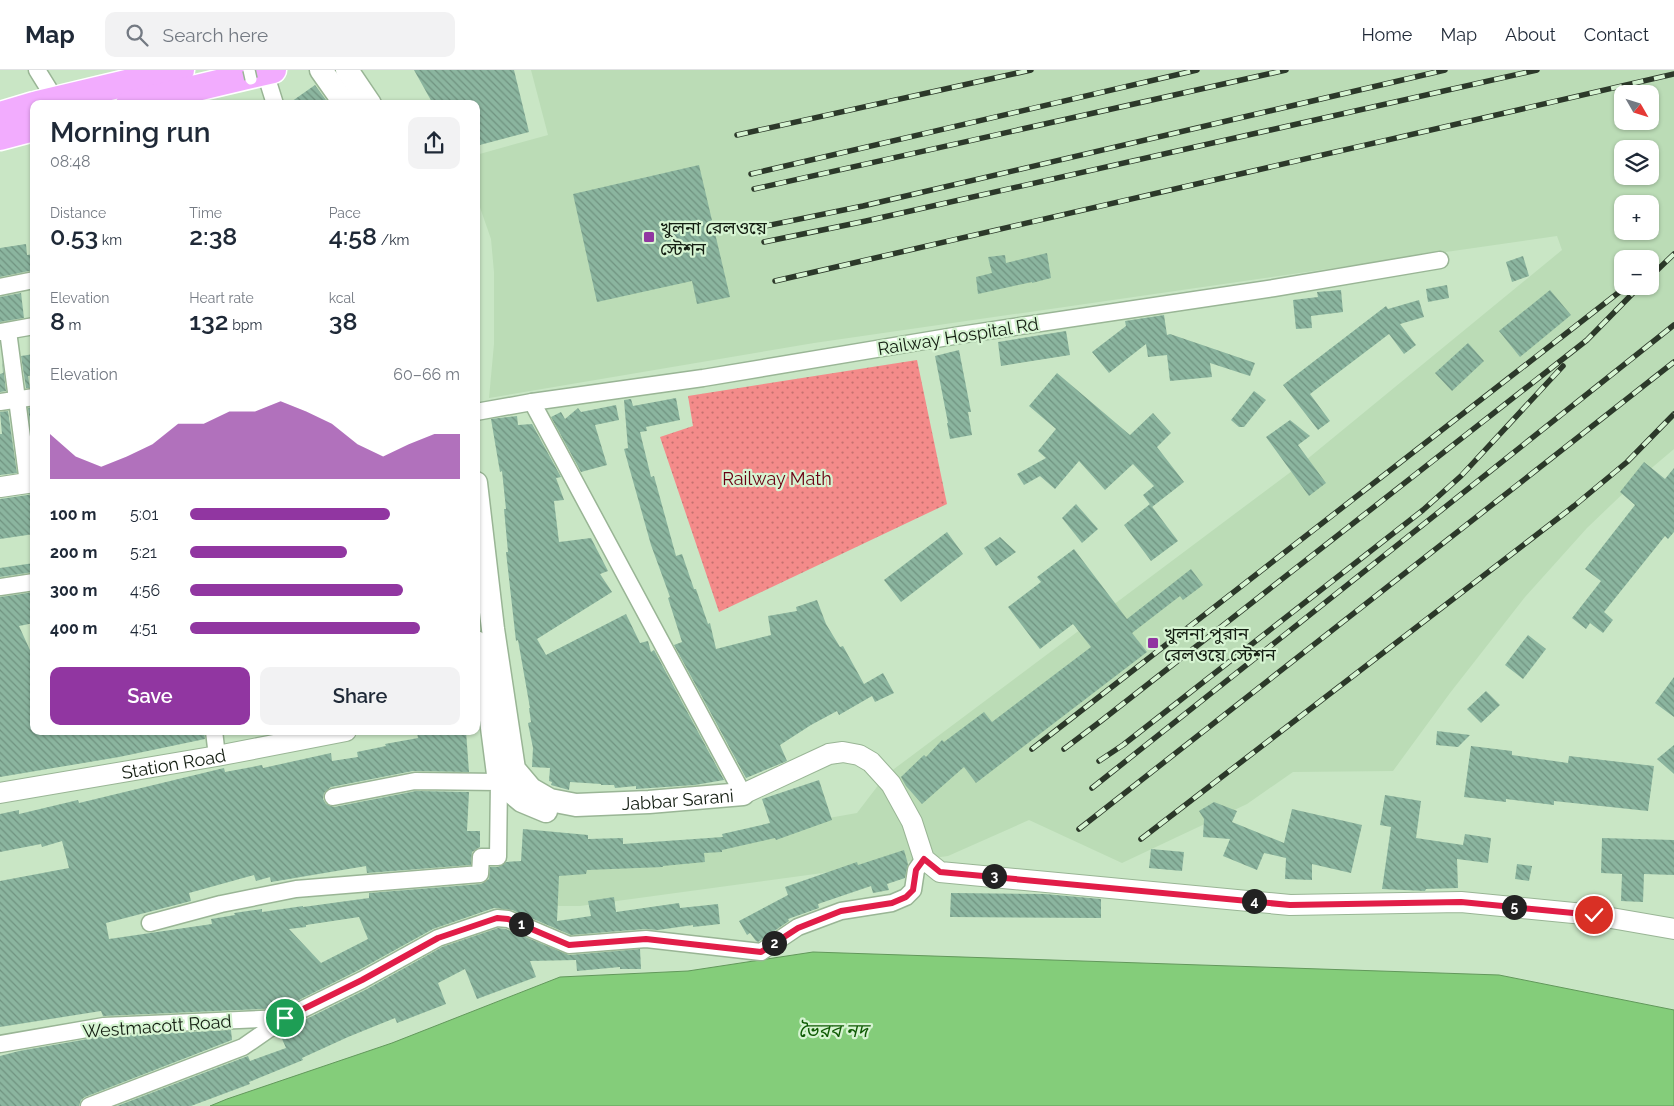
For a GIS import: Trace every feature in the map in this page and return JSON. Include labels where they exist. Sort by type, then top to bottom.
[{"type":"highway","points":[[51,100],[181,70]]},
{"type":"highway","points":[[146,100],[259,73]]},
{"type":"highway","points":[[0,115],[30,106]]},
{"type":"highway","points":[[0,137],[30,129]]},
{"type":"main road","points":[[321,70],[342,100]]},
{"type":"main road","points":[[347,70],[367,100]]},
{"type":"main road","name":"Jabbar Sarani","points":[[480,520],[492,629],[514,769],[531,789],[550,800],[576,805],[649,802],[743,794]]},
{"type":"main road","points":[[480,684],[482,705],[499,782]]},
{"type":"main road","name":"Jabbar Sarani","points":[[499,782],[522,801],[544,811],[610,818],[650,818],[695,811],[743,794]]},
{"type":"street","points":[[36,70],[42,100]]},
{"type":"street","points":[[259,73],[273,100]]},
{"type":"street","name":"Railway Hospital Rd","points":[[480,411],[532,402],[703,378],[960,335],[1274,288],[1440,260]]},
{"type":"street","points":[[0,287],[30,281]]},
{"type":"street","points":[[30,327],[4,332],[30,476]]},
{"type":"street","points":[[0,402],[30,397]]},
{"type":"street","points":[[532,402],[743,794],[829,754],[843,752],[859,755],[871,762],[891,784],[912,822],[924,859],[940,872],[1290,905],[1461,902],[1594,915],[1674,929]]},
{"type":"street","points":[[0,486],[30,482]]},
{"type":"street","points":[[0,587],[30,583]]},
{"type":"street","points":[[214,735],[217,756]]},
{"type":"street","name":"Station Road","points":[[0,793],[217,756],[325,735]]},
{"type":"street","points":[[150,923],[221,904],[296,889],[480,874],[480,857],[498,857],[499,782],[415,781],[333,797]]},
{"type":"street","points":[[89,1106],[242,1047],[285,1018],[362,980],[438,938],[497,918],[508,919],[569,945],[646,939],[761,952],[798,928],[841,911],[892,903],[906,897],[913,890],[916,870],[924,859]]},
{"type":"street","name":"Westmacott Road","points":[[0,1044],[104,1026],[285,1018]]},
{"type":"shaded area","points":[[531,70],[1674,70],[1674,449],[1635,482],[1587,528],[1525,597],[1450,693],[1393,771],[1293,772],[1247,804],[1122,863],[1029,820],[948,856],[580,906],[525,906],[530,863],[727,836],[857,813],[886,775],[1300,465],[1562,250],[1557,236],[814,343],[489,398],[494,344],[494,272],[491,239],[480,207],[480,154],[548,135]]},
{"type":"green space","name":"Railway Math","points":[[917,360],[947,504],[719,612],[660,437],[693,426],[688,396]]},
{"type":"water","name":"ভৈরব নদ","points":[[813,952],[1499,975],[1674,1010],[1674,1106],[210,1106],[392,1043],[560,977],[688,971]]},
{"type":"building","points":[[414,70],[514,70],[529,132],[480,145],[480,100],[431,100]]},
{"type":"building","points":[[315,85],[326,100],[294,100]]},
{"type":"building","name":"খুলনা রেলওয়ে স্টেশন","points":[[699,165],[730,297],[697,304],[692,281],[597,302],[573,194]]},
{"type":"building","points":[[26,244],[27,255],[30,255],[30,271],[0,277],[0,248]]},
{"type":"building","points":[[1047,253],[1051,278],[978,294],[976,277],[992,273],[988,257],[1005,255],[1006,263]]},
{"type":"building","points":[[1523,256],[1529,276],[1512,282],[1506,262]]},
{"type":"building","points":[[1447,285],[1449,298],[1428,302],[1426,289]]},
{"type":"building","points":[[1341,290],[1343,312],[1311,316],[1312,328],[1296,329],[1293,300],[1318,297],[1317,292]]},
{"type":"building","points":[[1550,290],[1571,315],[1520,357],[1499,331]]},
{"type":"building","points":[[21,293],[24,318],[0,322],[0,297]]},
{"type":"building","points":[[1419,300],[1424,317],[1400,324],[1416,345],[1404,354],[1389,334],[1310,394],[1330,421],[1318,430],[1283,385],[1386,306],[1388,309]]},
{"type":"building","points":[[1164,315],[1167,335],[1170,334],[1255,363],[1250,376],[1210,363],[1212,377],[1170,381],[1167,355],[1148,357],[1146,344],[1109,373],[1092,352],[1126,326],[1125,321]]},
{"type":"building","points":[[1066,331],[1070,355],[1001,366],[998,342]]},
{"type":"building","points":[[1468,343],[1484,361],[1452,391],[1435,373]]},
{"type":"building","points":[[959,350],[971,412],[968,412],[972,435],[950,439],[935,356]]},
{"type":"building","points":[[30,355],[30,376],[28,376],[30,388],[26,388],[21,356]]},
{"type":"building","points":[[2,358],[6,391],[0,392],[0,374],[3,373]]},
{"type":"building","points":[[1057,373],[1130,435],[1153,413],[1171,433],[1157,447],[1184,482],[1152,507],[1143,495],[1154,486],[1133,464],[1105,490],[1079,461],[1055,489],[1040,476],[1024,485],[1017,474],[1046,458],[1038,451],[1056,429],[1029,406]]},
{"type":"building","points":[[1254,391],[1266,400],[1244,427],[1239,427],[1231,420]]},
{"type":"building","points":[[676,398],[680,420],[646,427],[647,431],[640,432],[651,477],[654,476],[676,556],[682,554],[708,624],[710,623],[716,649],[771,635],[768,616],[797,611],[796,607],[817,600],[826,624],[840,647],[843,646],[864,684],[883,673],[894,693],[875,702],[872,696],[839,715],[837,711],[811,725],[780,745],[787,761],[746,778],[674,645],[682,642],[668,598],[670,597],[651,545],[624,449],[628,448],[624,400],[631,399],[633,406]]},
{"type":"building","points":[[616,405],[619,420],[595,425],[607,465],[581,472],[551,417],[561,412],[565,419],[578,408],[581,412]]},
{"type":"building","points":[[8,411],[17,473],[0,475],[0,434],[2,434],[0,412]]},
{"type":"building","points":[[517,416],[518,425],[532,424],[561,477],[556,478],[564,500],[554,501],[559,542],[591,538],[608,571],[600,574],[612,592],[537,639],[546,655],[626,614],[640,643],[648,641],[651,652],[654,650],[724,780],[695,785],[636,789],[636,786],[615,788],[614,785],[570,782],[569,790],[551,785],[552,782],[549,781],[550,768],[532,767],[533,748],[528,723],[531,722],[530,708],[518,640],[516,641],[506,552],[508,552],[504,509],[506,509],[502,471],[500,472],[491,419]]},
{"type":"building","points":[[1290,420],[1310,436],[1298,445],[1326,483],[1309,496],[1266,437]]},
{"type":"building","points":[[1644,462],[1665,479],[1674,468],[1674,532],[1668,539],[1665,536],[1604,612],[1613,620],[1603,633],[1590,623],[1586,629],[1572,618],[1601,581],[1585,569],[1635,505],[1620,492]]},
{"type":"building","points":[[30,495],[30,535],[0,539],[0,499]]},
{"type":"building","points":[[1076,504],[1098,529],[1082,543],[1062,518]]},
{"type":"building","points":[[1150,504],[1178,541],[1151,561],[1124,525]]},
{"type":"building","points":[[947,532],[963,554],[901,602],[884,580]]},
{"type":"building","points":[[1000,537],[1016,552],[996,566],[984,548]]},
{"type":"building","points":[[1074,549],[1127,619],[1191,569],[1203,585],[1183,600],[1180,596],[1132,633],[1147,652],[976,783],[964,767],[922,804],[906,786],[901,777],[924,755],[926,757],[942,740],[944,742],[984,712],[992,722],[1091,647],[1073,624],[1040,649],[1008,607],[1041,582],[1037,577]]},
{"type":"building","points":[[30,564],[30,573],[0,577],[0,568]]},
{"type":"building","points":[[30,593],[30,624],[19,626],[30,650],[30,735],[204,735],[205,739],[119,757],[0,777],[0,597]]},
{"type":"building","points":[[1528,635],[1546,649],[1523,679],[1505,665]]},
{"type":"building","points":[[1674,677],[1674,717],[1655,703]]},
{"type":"building","points":[[1486,691],[1500,705],[1481,723],[1467,709]]},
{"type":"building","points":[[1437,731],[1470,735],[1458,747],[1436,745]]},
{"type":"building","points":[[417,735],[466,735],[469,772],[413,771],[331,787],[324,793],[323,799],[326,804],[334,807],[416,791],[469,792],[467,831],[480,831],[480,847],[472,852],[471,865],[367,873],[366,866],[271,882],[270,877],[256,881],[254,875],[189,893],[191,901],[106,923],[109,939],[212,924],[211,919],[235,915],[234,913],[262,909],[262,912],[369,898],[369,893],[481,884],[489,879],[490,867],[498,867],[506,862],[521,861],[523,829],[588,835],[588,839],[623,838],[623,844],[723,837],[722,834],[770,823],[762,799],[819,780],[832,820],[776,840],[775,838],[722,850],[722,852],[704,853],[705,862],[663,867],[587,870],[586,874],[559,876],[557,921],[591,916],[588,901],[614,897],[616,912],[679,903],[680,908],[718,904],[720,924],[571,935],[512,910],[494,908],[433,929],[357,971],[283,1008],[103,1016],[101,1011],[0,1027],[0,881],[69,868],[62,841],[42,847],[41,844],[0,852],[0,814],[19,810],[19,814],[78,800],[79,803],[224,768],[225,772],[262,765],[263,768],[331,753],[332,761],[358,757],[357,752],[386,746],[385,744],[418,738]],"holes":[[[359,917],[368,939],[321,963],[289,929]]]},
{"type":"building","points":[[1674,745],[1674,774],[1657,759]]},
{"type":"building","points":[[1471,746],[1512,751],[1512,755],[1568,763],[1569,756],[1654,766],[1648,811],[1554,801],[1554,805],[1506,799],[1506,802],[1464,797]]},
{"type":"building","points":[[1385,795],[1421,801],[1416,838],[1463,845],[1465,834],[1491,838],[1488,863],[1457,859],[1458,888],[1426,889],[1425,891],[1382,889],[1391,827],[1380,825]]},
{"type":"building","points":[[1214,802],[1237,811],[1232,822],[1284,843],[1292,809],[1362,825],[1351,873],[1312,864],[1312,880],[1285,879],[1286,858],[1264,853],[1257,870],[1223,856],[1230,839],[1203,837],[1204,819],[1199,811]]},
{"type":"building","points":[[1602,838],[1674,840],[1674,875],[1644,874],[1643,902],[1621,901],[1622,874],[1601,873]]},
{"type":"building","points":[[1151,849],[1184,852],[1182,871],[1149,868]]},
{"type":"building","points":[[904,850],[908,864],[905,878],[887,884],[889,890],[873,893],[871,886],[818,904],[819,908],[788,919],[789,921],[758,942],[750,933],[747,935],[739,921],[788,895],[785,887],[857,862],[858,865]]},
{"type":"building","points":[[1517,864],[1532,866],[1529,881],[1515,879]]},
{"type":"building","points":[[951,893],[1045,894],[1101,899],[1101,918],[950,917]]},
{"type":"building","points":[[498,928],[506,929],[569,955],[640,949],[641,969],[620,969],[620,967],[577,971],[576,960],[530,961],[536,977],[477,999],[465,969],[438,983],[446,1004],[397,1023],[395,1018],[348,1037],[302,1058],[303,1060],[249,1082],[250,1084],[191,1106],[117,1106],[248,1056],[250,1061],[286,1048],[280,1034],[290,1027],[367,989],[442,947]]},
{"type":"building","points":[[231,1030],[232,1040],[85,1097],[81,1100],[79,1106],[0,1106],[0,1056],[105,1036]]},
{"type":"railway","points":[[737,135],[1031,70]]},
{"type":"railway","points":[[751,174],[1197,70]]},
{"type":"railway","points":[[754,189],[1286,70]]},
{"type":"railway","points":[[761,227],[863,206],[1445,70]]},
{"type":"railway","points":[[764,242],[866,221],[1537,70]]},
{"type":"railway","points":[[775,281],[1674,74]]},
{"type":"railway","points":[[1659,268],[1674,254]]},
{"type":"railway","points":[[1032,749],[1615,295]]},
{"type":"railway","points":[[1064,749],[1587,340],[1631,295]]},
{"type":"railway","points":[[1092,788],[1674,325]]},
{"type":"railway","points":[[1079,829],[1674,362]]},
{"type":"railway","points":[[1099,761],[1123,745],[1423,510],[1461,476],[1563,366]]},
{"type":"railway","points":[[1141,839],[1574,506],[1627,462],[1674,414]]},
{"type":"place","name":"খুলনা রেলওয়ে স্টেশন","points":[[649,237]]},
{"type":"place","name":"খুলনা পুরান রেলওয়ে স্টেশন","points":[[1153,643]]},
{"type":"route","points":[[285,1018],[362,980],[438,938],[497,918],[508,919],[569,945],[646,939],[761,952],[798,928],[841,911],[892,903],[906,897],[913,890],[916,870],[924,859],[940,872],[1105,886],[1290,905],[1461,902],[1594,915]]}]
